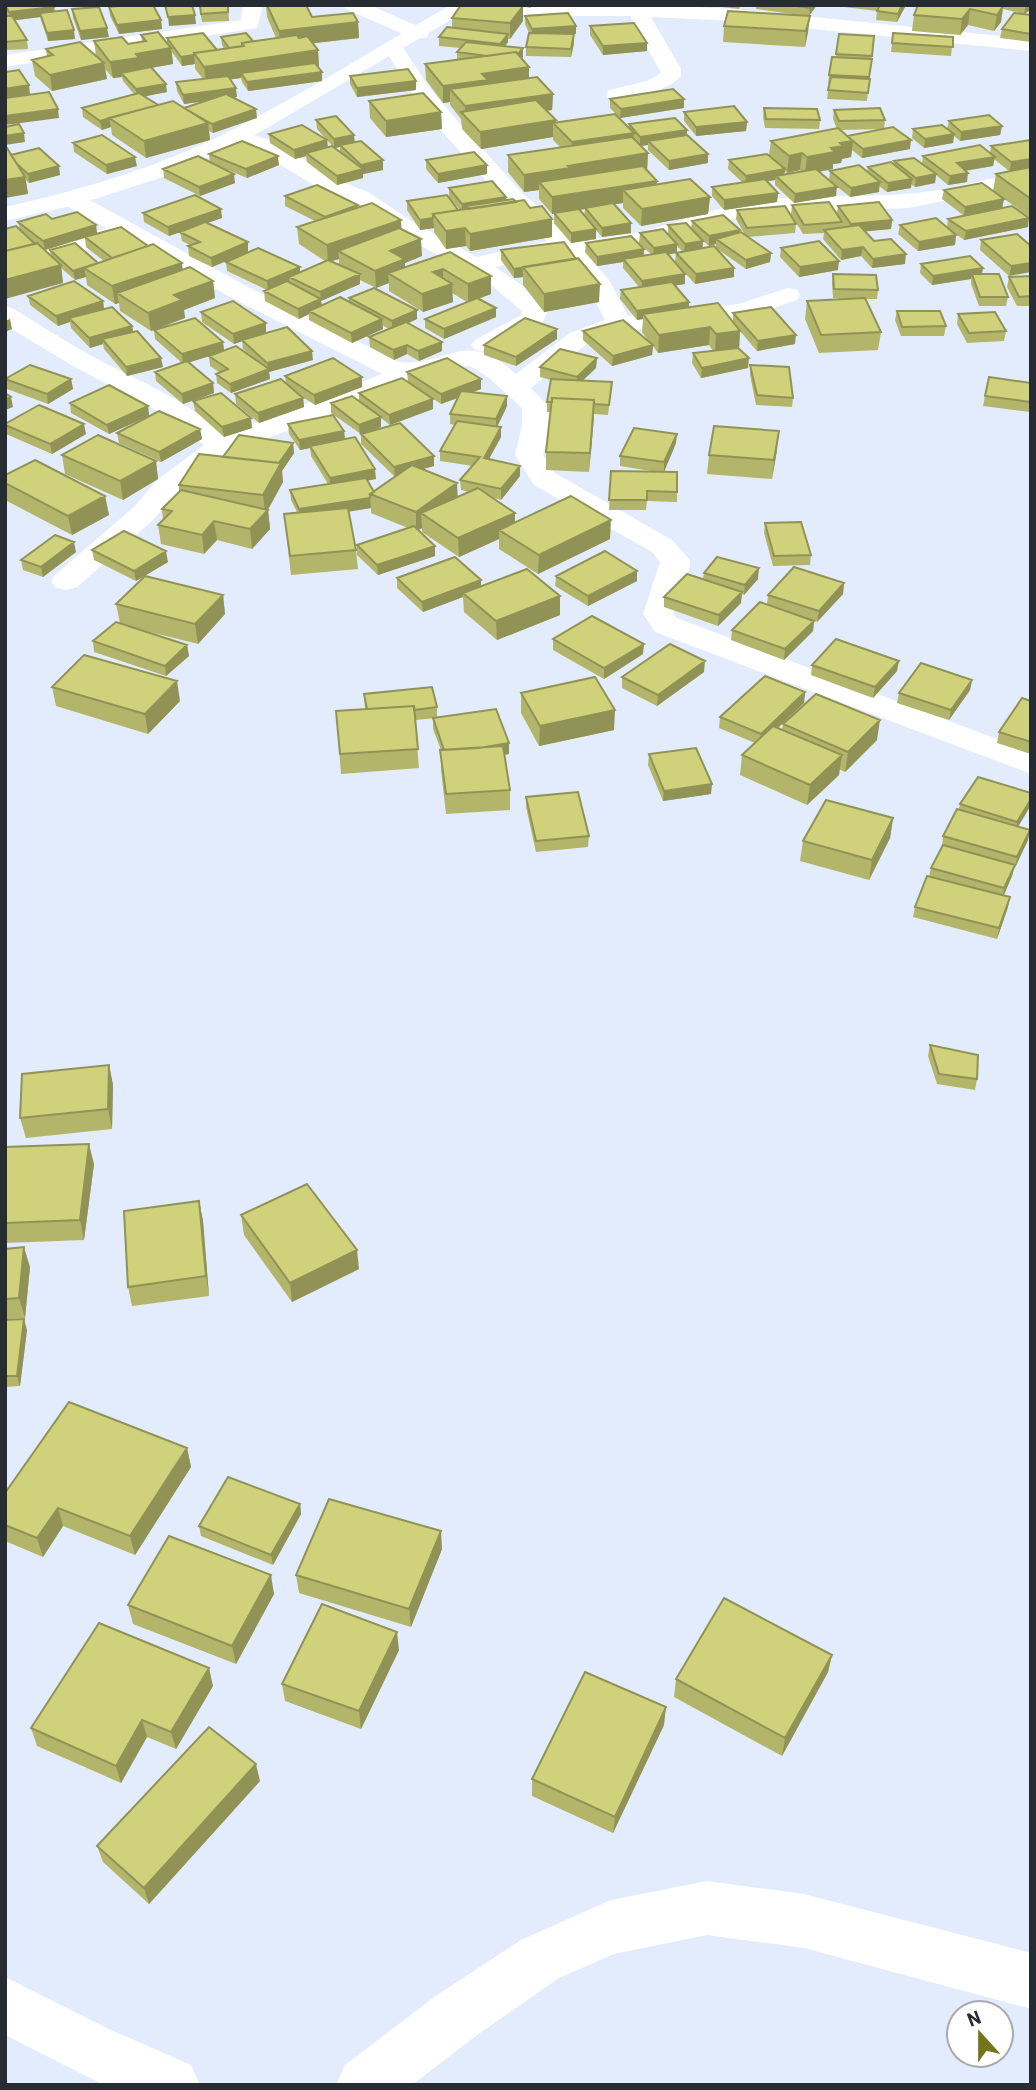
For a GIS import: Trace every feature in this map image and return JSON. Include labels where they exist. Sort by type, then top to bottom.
[{"type":"street","points":[[5,61],[241,26],[250,23],[253,5]]},
{"type":"street","points":[[353,5],[419,34]]},
{"type":"street","points":[[5,214],[71,199],[149,174],[235,137],[463,7],[825,14],[905,23],[1031,46]]},
{"type":"street","points":[[617,95],[654,85],[671,76],[671,69],[636,10]]},
{"type":"street","points":[[394,48],[419,89],[447,123],[516,200],[541,220],[597,279],[619,324]]},
{"type":"street","points":[[66,581],[144,513],[167,486],[220,446],[364,392],[404,373],[457,359],[533,319],[535,310],[508,286],[408,229],[360,197],[332,186],[265,146],[235,137]]},
{"type":"street","points":[[473,265],[563,244],[595,247],[625,243],[718,215],[764,207],[851,201],[908,201],[1031,177]]},
{"type":"street","points":[[71,199],[239,292],[404,373]]},
{"type":"street","points":[[5,265],[50,254],[127,229]]},
{"type":"street","points":[[514,388],[579,338],[619,324],[742,311],[788,295]]},
{"type":"street","points":[[5,314],[90,365],[181,411],[199,424],[220,446]]},
{"type":"street","points":[[457,359],[485,363],[535,406],[536,425],[529,454],[544,479],[662,546],[675,560],[675,567],[658,614],[666,625],[1031,764]]},
{"type":"street","points":[[365,2085],[457,2015],[540,1959],[611,1927],[707,1908],[804,1921],[1031,1981]]},
{"type":"street","points":[[5,2005],[91,2050],[171,2085]]},
{"type":"building","points":[[5,5],[53,5],[54,7],[9,12]]},
{"type":"building","points":[[153,5],[161,20],[117,25],[109,7]]},
{"type":"building","points":[[165,5],[192,5],[195,15],[168,17]]},
{"type":"building","points":[[200,5],[228,5],[228,12],[201,14]]},
{"type":"building","points":[[267,5],[306,5],[312,17],[353,13],[358,22],[279,31]]},
{"type":"building","points":[[461,5],[523,6],[510,23],[452,18]]},
{"type":"building","points":[[790,5],[812,5],[810,8]]},
{"type":"building","points":[[880,5],[902,5],[898,14],[877,11]]},
{"type":"building","points":[[918,5],[1003,6],[997,15],[970,9],[962,19],[914,15]]},
{"type":"building","points":[[99,7],[107,28],[80,31],[72,9]]},
{"type":"building","points":[[67,10],[74,30],[47,33],[40,13]]},
{"type":"building","points":[[728,11],[810,16],[806,31],[724,26]]},
{"type":"building","points":[[568,13],[576,26],[532,29],[525,16]]},
{"type":"building","points":[[1014,13],[1031,15],[1031,34],[1002,29]]},
{"type":"building","points":[[5,16],[12,16],[27,40],[5,42]]},
{"type":"building","points":[[634,23],[647,43],[603,46],[590,26]]},
{"type":"building","points":[[447,27],[508,34],[500,44],[439,37]]},
{"type":"building","points":[[158,32],[171,48],[136,54],[139,58],[110,62],[94,41],[122,37],[128,44],[146,41],[141,35]]},
{"type":"building","points":[[203,33],[217,50],[181,57],[167,38]]},
{"type":"building","points":[[246,33],[253,41],[242,43],[242,46],[229,48],[221,37]]},
{"type":"building","points":[[529,33],[574,34],[571,49],[526,47]]},
{"type":"building","points":[[893,33],[953,37],[953,47],[892,43]]},
{"type":"building","points":[[839,34],[874,36],[872,56],[836,54]]},
{"type":"building","points":[[297,35],[299,38],[307,36],[318,50],[204,67],[194,53],[244,46],[242,43]]},
{"type":"building","points":[[80,42],[104,63],[50,75],[32,60],[53,55],[46,49]]},
{"type":"building","points":[[466,42],[523,48],[518,54],[516,52],[487,56],[457,52]]},
{"type":"building","points":[[516,52],[529,67],[482,74],[488,80],[443,86],[425,64]]},
{"type":"building","points":[[832,57],[872,59],[869,77],[829,75]]},
{"type":"building","points":[[315,63],[322,72],[247,82],[241,73]]},
{"type":"building","points":[[151,67],[166,84],[136,89],[121,73]]},
{"type":"building","points":[[408,69],[416,81],[357,88],[350,76]]},
{"type":"building","points":[[19,70],[29,85],[5,89],[5,72]]},
{"type":"building","points":[[228,76],[236,88],[183,95],[176,82]]},
{"type":"building","points":[[537,77],[553,94],[465,106],[450,89]]},
{"type":"building","points":[[831,77],[870,79],[868,93],[828,90]]},
{"type":"building","points":[[673,89],[684,99],[621,109],[610,99]]},
{"type":"building","points":[[49,92],[58,109],[5,116],[5,98]]},
{"type":"building","points":[[139,93],[158,105],[100,121],[82,108]]},
{"type":"building","points":[[423,93],[441,112],[386,121],[369,101]]},
{"type":"building","points":[[226,94],[256,109],[212,124],[184,108]]},
{"type":"building","points":[[536,100],[556,120],[480,132],[461,112]]},
{"type":"building","points":[[173,101],[208,123],[144,141],[109,118]]},
{"type":"building","points":[[734,106],[747,122],[696,127],[684,112]]},
{"type":"building","points":[[764,108],[817,109],[820,120],[766,119]]},
{"type":"building","points":[[880,108],[885,120],[839,121],[834,110]]},
{"type":"building","points":[[615,114],[634,133],[572,142],[553,123]]},
{"type":"building","points":[[989,115],[1002,126],[961,132],[949,121]]},
{"type":"building","points":[[336,116],[354,135],[334,139],[316,120]]},
{"type":"building","points":[[675,118],[687,130],[640,137],[629,124]]},
{"type":"building","points":[[19,124],[24,133],[5,136],[5,127]]},
{"type":"building","points":[[302,125],[327,140],[294,150],[269,134]]},
{"type":"building","points":[[942,125],[954,134],[925,139],[913,129]]},
{"type":"building","points":[[893,127],[911,140],[863,149],[847,136]]},
{"type":"building","points":[[838,128],[853,141],[831,148],[835,152],[807,157],[802,153],[789,156],[771,141]]},
{"type":"building","points":[[102,135],[135,157],[106,165],[73,143]]},
{"type":"building","points":[[687,135],[708,154],[669,161],[648,141]]},
{"type":"building","points":[[632,137],[648,153],[524,175],[508,155]]},
{"type":"building","points":[[1031,140],[1031,159],[1011,162],[991,146]]},
{"type":"building","points":[[242,141],[278,156],[246,169],[209,154]]},
{"type":"building","points":[[361,141],[383,160],[361,165],[340,145]]},
{"type":"building","points":[[980,145],[995,157],[957,163],[968,173],[950,176],[923,156]]},
{"type":"building","points":[[332,146],[363,169],[337,176],[306,153]]},
{"type":"building","points":[[7,148],[25,177],[5,180]]},
{"type":"building","points":[[39,148],[59,166],[28,174],[11,155]]},
{"type":"building","points":[[474,152],[487,165],[438,174],[426,160]]},
{"type":"building","points":[[767,154],[785,169],[746,176],[729,160]]},
{"type":"building","points":[[198,156],[234,174],[199,187],[163,169]]},
{"type":"building","points":[[914,158],[936,174],[916,178],[894,161]]},
{"type":"building","points":[[891,162],[912,179],[888,183],[868,167]]},
{"type":"building","points":[[859,165],[880,182],[851,188],[830,171]]},
{"type":"building","points":[[643,166],[657,181],[552,197],[539,182]]},
{"type":"building","points":[[1031,167],[1031,199],[996,174]]},
{"type":"building","points":[[816,169],[837,187],[795,194],[776,176]]},
{"type":"building","points":[[690,179],[710,197],[642,209],[623,190]]},
{"type":"building","points":[[765,179],[778,193],[724,200],[712,187]]},
{"type":"building","points":[[492,181],[506,197],[462,204],[449,188]]},
{"type":"building","points":[[982,183],[1004,199],[965,207],[944,190]]},
{"type":"building","points":[[317,185],[358,205],[325,217],[285,196]]},
{"type":"building","points":[[195,195],[221,209],[168,227],[143,213]]},
{"type":"building","points":[[447,195],[458,210],[433,214],[433,218],[420,220],[407,201]]},
{"type":"building","points":[[513,199],[516,202],[469,209],[466,206]]},
{"type":"building","points":[[524,200],[530,208],[542,206],[552,219],[470,234],[465,228],[446,231],[433,214]]},
{"type":"building","points":[[829,202],[842,222],[804,225],[792,205]]},
{"type":"building","points":[[879,202],[892,220],[851,224],[838,206]]},
{"type":"building","points":[[372,203],[401,220],[327,245],[297,227]]},
{"type":"building","points":[[613,203],[631,223],[602,228],[585,208]]},
{"type":"building","points":[[785,206],[796,224],[747,228],[737,210]]},
{"type":"building","points":[[1012,206],[1029,218],[966,231],[948,219]]},
{"type":"building","points":[[579,209],[596,229],[571,233],[554,213]]},
{"type":"building","points":[[77,212],[96,225],[43,241],[18,222],[46,214],[52,219]]},
{"type":"building","points":[[723,215],[740,230],[709,236],[692,221]]},
{"type":"building","points":[[936,218],[956,235],[919,242],[900,225]]},
{"type":"building","points":[[205,222],[248,242],[211,258],[188,246],[200,242],[180,232]]},
{"type":"building","points":[[686,223],[703,241],[685,244],[668,225]]},
{"type":"building","points":[[859,225],[874,241],[891,239],[906,254],[873,259],[863,247],[842,250],[824,230]]},
{"type":"building","points":[[16,226],[35,244],[5,251],[5,229]]},
{"type":"building","points":[[121,227],[148,246],[112,258],[85,237]]},
{"type":"building","points":[[399,228],[421,239],[390,251],[405,259],[375,271],[338,251]]},
{"type":"building","points":[[663,229],[677,244],[654,248],[640,233]]},
{"type":"building","points":[[741,232],[771,253],[746,260],[716,239]]},
{"type":"building","points":[[1017,234],[1031,246],[1031,263],[1011,266],[981,240]]},
{"type":"building","points":[[631,236],[644,249],[597,257],[586,243]]},
{"type":"building","points":[[819,241],[839,261],[800,267],[781,248]]},
{"type":"building","points":[[564,242],[576,259],[514,269],[501,250]]},
{"type":"building","points":[[37,243],[61,265],[5,280],[5,251]]},
{"type":"building","points":[[75,243],[98,263],[73,271],[50,250]]},
{"type":"building","points":[[153,244],[182,263],[112,286],[84,268]]},
{"type":"building","points":[[714,246],[734,268],[696,274],[676,253]]},
{"type":"building","points":[[258,248],[300,267],[267,281],[226,262]]},
{"type":"building","points":[[450,252],[491,276],[468,284],[443,269],[433,272],[452,284],[422,294],[388,273]]},
{"type":"building","points":[[666,252],[685,274],[642,281],[623,259]]},
{"type":"building","points":[[970,256],[983,268],[933,276],[921,264]]},
{"type":"building","points":[[578,258],[600,284],[544,294],[523,267]]},
{"type":"building","points":[[328,260],[360,274],[320,292],[289,277]]},
{"type":"building","points":[[190,267],[213,281],[174,295],[182,300],[148,313],[117,293]]},
{"type":"building","points":[[833,274],[876,275],[878,290],[834,289]]},
{"type":"building","points":[[972,274],[999,274],[1008,297],[980,297]]},
{"type":"building","points":[[1031,276],[1031,296],[1019,297],[1009,277]]},
{"type":"building","points":[[74,281],[103,301],[56,316],[28,296]]},
{"type":"building","points":[[287,281],[321,299],[298,309],[264,291]]},
{"type":"building","points":[[672,282],[689,302],[637,311],[621,290]]},
{"type":"building","points":[[374,288],[417,310],[392,321],[349,298]]},
{"type":"building","points":[[340,297],[382,319],[351,333],[309,311]]},
{"type":"building","points":[[477,298],[496,308],[444,329],[425,319]]},
{"type":"building","points":[[865,298],[881,332],[821,335],[807,301]]},
{"type":"building","points":[[233,301],[266,323],[233,334],[201,312]]},
{"type":"building","points":[[718,303],[740,331],[716,334],[710,327],[659,335],[643,314]]},
{"type":"building","points":[[112,307],[132,326],[89,338],[69,318]]},
{"type":"building","points":[[771,307],[796,335],[758,341],[733,313]]},
{"type":"building","points":[[897,311],[940,311],[946,326],[902,327]]},
{"type":"building","points":[[995,312],[1006,331],[969,333],[958,314]]},
{"type":"building","points":[[195,318],[223,342],[182,354],[154,330]]},
{"type":"building","points":[[525,318],[557,329],[516,357],[484,345]]},
{"type":"building","points":[[623,320],[653,345],[613,356],[583,331]]},
{"type":"building","points":[[406,322],[442,342],[418,351],[407,345],[393,350],[369,337]]},
{"type":"building","points":[[287,327],[312,351],[267,363],[242,340]]},
{"type":"building","points":[[137,331],[161,358],[126,367],[102,339]]},
{"type":"building","points":[[236,346],[269,369],[230,384],[216,374],[228,369],[209,356]]},
{"type":"building","points":[[738,348],[749,358],[702,368],[693,353]]},
{"type":"building","points":[[560,349],[597,358],[577,377],[540,367]]},
{"type":"building","points":[[333,358],[362,377],[314,395],[285,376]]},
{"type":"building","points":[[447,358],[481,379],[441,394],[407,372]]},
{"type":"building","points":[[187,361],[213,383],[182,394],[155,372]]},
{"type":"building","points":[[30,365],[71,379],[47,394],[5,379]]},
{"type":"building","points":[[750,365],[789,367],[793,398],[757,395]]},
{"type":"building","points":[[989,377],[1031,383],[1031,402],[985,396]]},
{"type":"building","points":[[402,378],[433,399],[389,415],[359,393]]},
{"type":"building","points":[[281,379],[303,398],[258,413],[235,394]]},
{"type":"building","points":[[551,379],[612,382],[609,405],[594,404],[594,400],[552,398],[552,402],[547,402]]},
{"type":"building","points":[[109,385],[148,406],[107,425],[70,403]]},
{"type":"building","points":[[461,391],[507,396],[496,419],[450,414]]},
{"type":"building","points":[[221,393],[251,418],[222,427],[193,401]]},
{"type":"building","points":[[352,396],[381,417],[359,425],[331,403]]},
{"type":"building","points":[[552,398],[594,400],[590,453],[546,452]]},
{"type":"building","points":[[39,405],[84,424],[50,444],[5,425]]},
{"type":"building","points":[[159,411],[200,429],[159,452],[117,433]]},
{"type":"building","points":[[333,415],[344,431],[299,440],[288,424]]},
{"type":"building","points":[[457,421],[501,427],[484,458],[520,466],[501,489],[460,480],[480,457],[440,451]]},
{"type":"building","points":[[400,423],[434,456],[394,467],[361,434]]},
{"type":"building","points":[[714,426],[779,431],[774,460],[709,455]]},
{"type":"building","points":[[634,428],[677,434],[664,462],[620,456]]},
{"type":"building","points":[[98,435],[156,461],[120,481],[62,455]]},
{"type":"building","points":[[239,435],[293,443],[279,463],[223,457]]},
{"type":"building","points":[[355,437],[375,469],[330,478],[310,446]]},
{"type":"building","points":[[199,454],[281,463],[263,495],[179,485]]},
{"type":"building","points":[[35,460],[105,496],[68,516],[5,483],[5,475]]},
{"type":"building","points":[[412,465],[457,483],[416,512],[370,494]]},
{"type":"building","points":[[611,471],[677,472],[677,492],[647,491],[647,500],[609,500]]},
{"type":"building","points":[[366,478],[374,492],[370,494],[370,498],[299,509],[290,490]]},
{"type":"building","points":[[478,488],[515,513],[458,538],[421,513]]},
{"type":"building","points":[[181,490],[268,510],[250,529],[214,521],[202,535],[158,525],[172,511],[162,509]]},
{"type":"building","points":[[571,496],[611,520],[539,555],[499,530]]},
{"type":"building","points":[[348,508],[356,550],[290,556],[284,514]]},
{"type":"building","points":[[801,522],[811,555],[774,556],[765,523]]},
{"type":"building","points":[[414,526],[435,546],[377,565],[357,545]]},
{"type":"building","points":[[124,531],[166,551],[134,571],[92,550]]},
{"type":"building","points":[[55,535],[74,542],[41,567],[21,560]]},
{"type":"building","points":[[605,551],[637,571],[588,596],[556,576]]},
{"type":"building","points":[[455,557],[481,580],[422,602],[397,578]]},
{"type":"building","points":[[717,557],[759,568],[745,585],[704,573]]},
{"type":"building","points":[[794,567],[844,583],[819,611],[768,595]]},
{"type":"building","points":[[527,569],[560,596],[496,621],[463,593]]},
{"type":"building","points":[[687,574],[742,592],[719,615],[664,597]]},
{"type":"building","points":[[145,576],[223,595],[195,624],[116,604]]},
{"type":"building","points":[[760,602],[814,621],[785,649],[732,630]]},
{"type":"building","points":[[592,616],[644,644],[604,668],[553,639]]},
{"type":"building","points":[[116,622],[187,645],[165,666],[93,641]]},
{"type":"building","points":[[836,639],[899,661],[875,687],[812,665]]},
{"type":"building","points":[[670,644],[705,661],[658,695],[622,677]]},
{"type":"building","points":[[84,655],[177,681],[145,714],[52,687]]},
{"type":"building","points":[[921,663],[972,680],[951,710],[899,693]]},
{"type":"building","points":[[765,676],[805,692],[761,734],[720,717]]},
{"type":"building","points":[[595,677],[615,710],[540,726],[521,693]]},
{"type":"building","points":[[432,687],[437,707],[414,710],[414,706],[367,709],[364,694]]},
{"type":"building","points":[[816,694],[880,720],[848,752],[783,724]]},
{"type":"building","points":[[1022,698],[1031,701],[1031,742],[999,732]]},
{"type":"building","points":[[414,706],[418,749],[340,754],[336,711]]},
{"type":"building","points":[[496,709],[509,743],[444,750],[433,718]]},
{"type":"building","points":[[773,726],[842,755],[810,785],[742,755]]},
{"type":"building","points":[[503,746],[510,790],[446,794],[440,750]]},
{"type":"building","points":[[696,748],[712,784],[664,791],[649,754]]},
{"type":"building","points":[[978,777],[1031,793],[1031,799],[1017,822],[960,804]]},
{"type":"building","points":[[578,792],[589,836],[536,841],[526,797]]},
{"type":"building","points":[[826,800],[893,818],[872,860],[803,841]]},
{"type":"building","points":[[957,809],[1030,830],[1017,857],[943,836]]},
{"type":"building","points":[[943,845],[1015,865],[1004,888],[931,868]]},
{"type":"building","points":[[927,876],[1010,897],[999,928],[915,907]]},
{"type":"building","points":[[930,1045],[978,1055],[977,1079],[939,1074]]},
{"type":"building","points":[[109,1065],[108,1109],[20,1118],[22,1074]]},
{"type":"building","points":[[89,1144],[80,1220],[5,1223],[5,1147]]},
{"type":"building","points":[[307,1184],[357,1250],[290,1283],[241,1215]]},
{"type":"building","points":[[199,1201],[206,1276],[128,1287],[124,1211]]},
{"type":"building","points":[[24,1247],[19,1298],[5,1299],[5,1249]]},
{"type":"building","points":[[24,1319],[17,1376],[5,1376],[5,1320]]},
{"type":"building","points":[[69,1402],[187,1448],[130,1536],[58,1508],[37,1538],[5,1525],[5,1493]]},
{"type":"building","points":[[228,1477],[300,1504],[271,1555],[199,1526]]},
{"type":"building","points":[[329,1499],[441,1531],[409,1609],[296,1575]]},
{"type":"building","points":[[169,1536],[271,1575],[232,1646],[128,1605]]},
{"type":"building","points":[[724,1598],[832,1655],[785,1738],[676,1679]]},
{"type":"building","points":[[322,1604],[397,1632],[359,1711],[282,1684]]},
{"type":"building","points":[[99,1623],[209,1668],[171,1732],[142,1720],[116,1766],[31,1728]]},
{"type":"building","points":[[585,1672],[666,1707],[615,1817],[532,1779]]},
{"type":"building","points":[[209,1727],[256,1764],[144,1888],[97,1846]]}]
